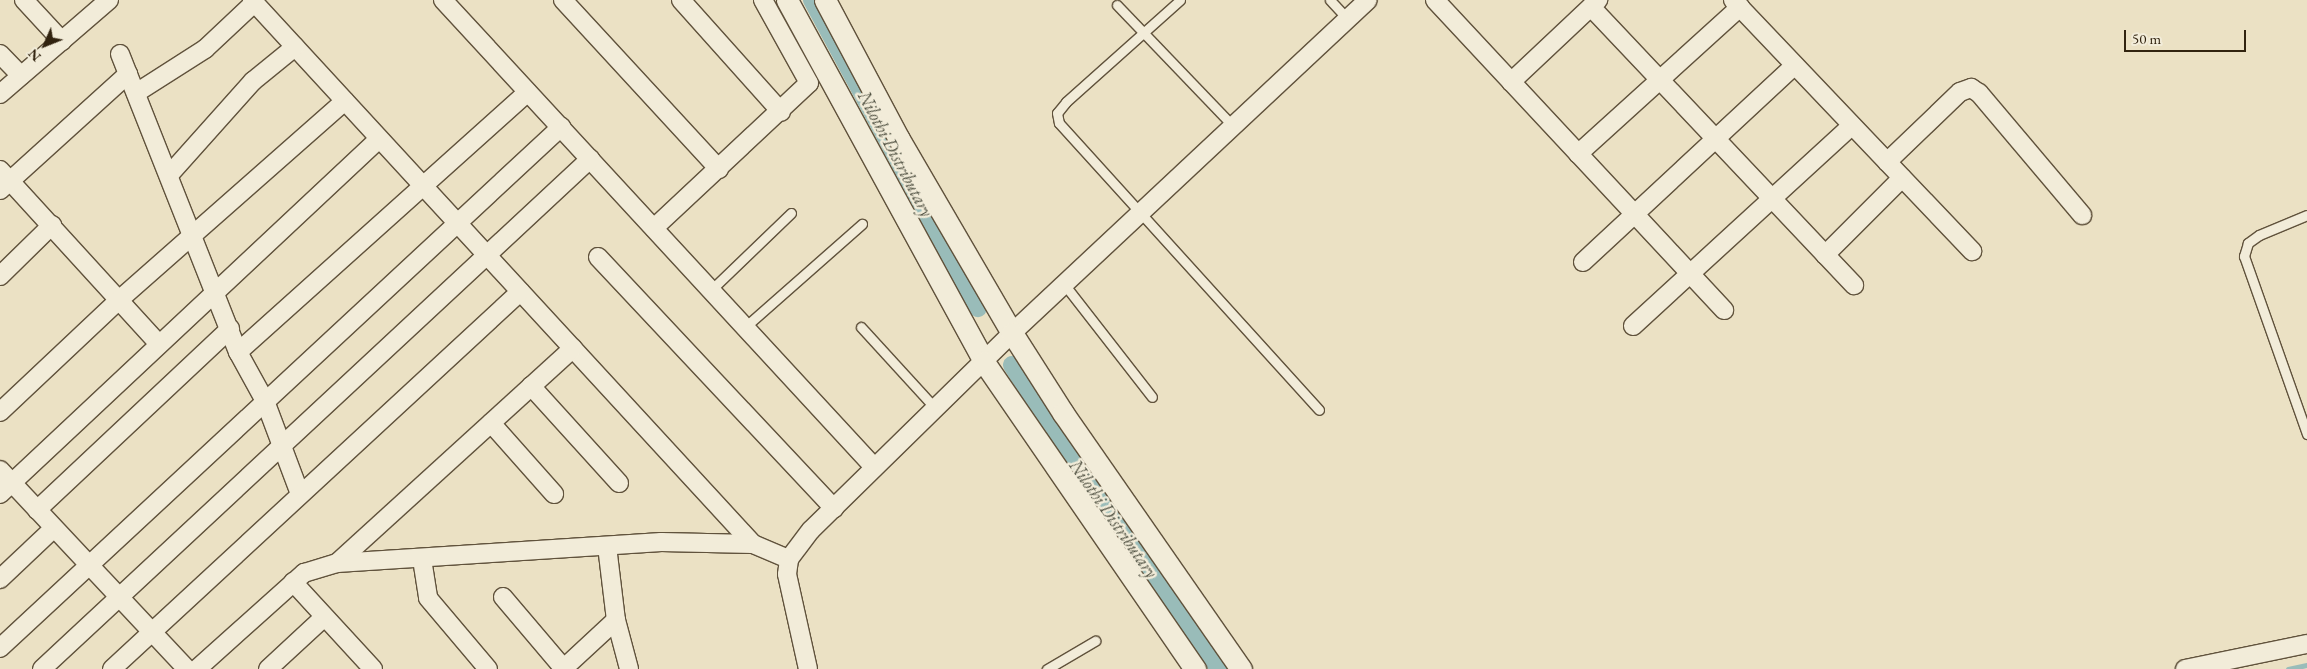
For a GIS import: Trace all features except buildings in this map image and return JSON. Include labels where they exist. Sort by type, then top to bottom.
[{"type":"street","points":[[24,0],[62,41]]},
{"type":"street","points":[[0,94],[109,0]]},
{"type":"street","points":[[443,0],[874,466]]},
{"type":"street","points":[[563,0],[719,169]]},
{"type":"street","points":[[681,0],[781,112]]},
{"type":"street","points":[[763,0],[816,77],[984,362],[1195,669]]},
{"type":"street","points":[[787,0],[816,77]]},
{"type":"street","points":[[825,0],[899,139],[1012,333],[1063,413],[1241,669]]},
{"type":"street","points":[[808,669],[789,589],[789,559],[811,530],[874,466],[1012,333],[1368,0]]},
{"type":"street","points":[[1435,0],[1724,310]]},
{"type":"street","points":[[136,93],[205,49],[253,2],[753,544]]},
{"type":"street","points":[[1510,82],[1594,4],[1659,80],[1854,285]]},
{"type":"street","points":[[1578,154],[1659,80],[1736,4],[1972,251]]},
{"type":"street","points":[[169,175],[253,81],[295,47]]},
{"type":"street","points":[[0,54],[21,76]]},
{"type":"street","points":[[120,54],[216,291],[238,352],[265,402],[300,494]]},
{"type":"street","points":[[1583,262],[1795,65]]},
{"type":"street","points":[[128,74],[3,180],[52,225],[160,344]]},
{"type":"street","points":[[654,228],[781,112],[816,77]]},
{"type":"street","points":[[1887,162],[1960,92],[1971,88],[1979,92],[2082,215]]},
{"type":"street","points":[[238,352],[528,92]]},
{"type":"street","points":[[0,412],[119,300],[345,101]]},
{"type":"street","points":[[1633,326],[1852,125]]},
{"type":"street","points":[[0,648],[561,127]]},
{"type":"street","points":[[187,669],[38,510],[4,482],[160,344],[379,138]]},
{"type":"street","points":[[42,669],[488,257],[590,159]]},
{"type":"street","points":[[1825,255],[1902,178]]},
{"type":"street","points":[[0,276],[52,225]]},
{"type":"street","points":[[598,257],[834,508]]},
{"type":"street","points":[[112,669],[520,292]]},
{"type":"street","points":[[38,510],[230,329]]},
{"type":"street","points":[[337,563],[573,348]]},
{"type":"street","points":[[531,386],[619,483]]},
{"type":"street","points":[[491,423],[554,494]]},
{"type":"street","points":[[0,579],[54,528]]},
{"type":"street","points":[[197,669],[304,573],[337,563],[422,559],[661,542],[753,544],[789,559]]},
{"type":"street","points":[[607,546],[616,620],[629,669]]},
{"type":"street","points":[[422,559],[428,598],[488,669]]},
{"type":"street","points":[[293,582],[366,667]]},
{"type":"street","points":[[503,597],[564,669],[616,620]]},
{"type":"street","points":[[268,669],[323,618]]},
{"type":"street","points":[[2185,669],[2307,644]]},
{"type":"lane","points":[[1180,0],[1057,113],[1059,123],[1318,410]]},
{"type":"lane","points":[[1330,0],[1348,19]]},
{"type":"lane","points":[[1117,5],[1233,126]]},
{"type":"lane","points":[[711,290],[791,213]]},
{"type":"lane","points":[[2307,214],[2259,235],[2248,243],[2244,256],[2307,434]]},
{"type":"lane","points":[[745,327],[862,224]]},
{"type":"lane","points":[[1064,284],[1152,397]]},
{"type":"lane","points":[[861,327],[935,408]]},
{"type":"lane","points":[[1047,669],[1095,641]]},
{"type":"waterway","name":"Nilothi Distributary","points":[[812,0],[978,308]]},
{"type":"waterway","name":"Nilothi Distributary","points":[[1012,365],[1059,442],[1219,669]]},
{"type":"waterway","points":[[2288,669],[2307,665]]}]
